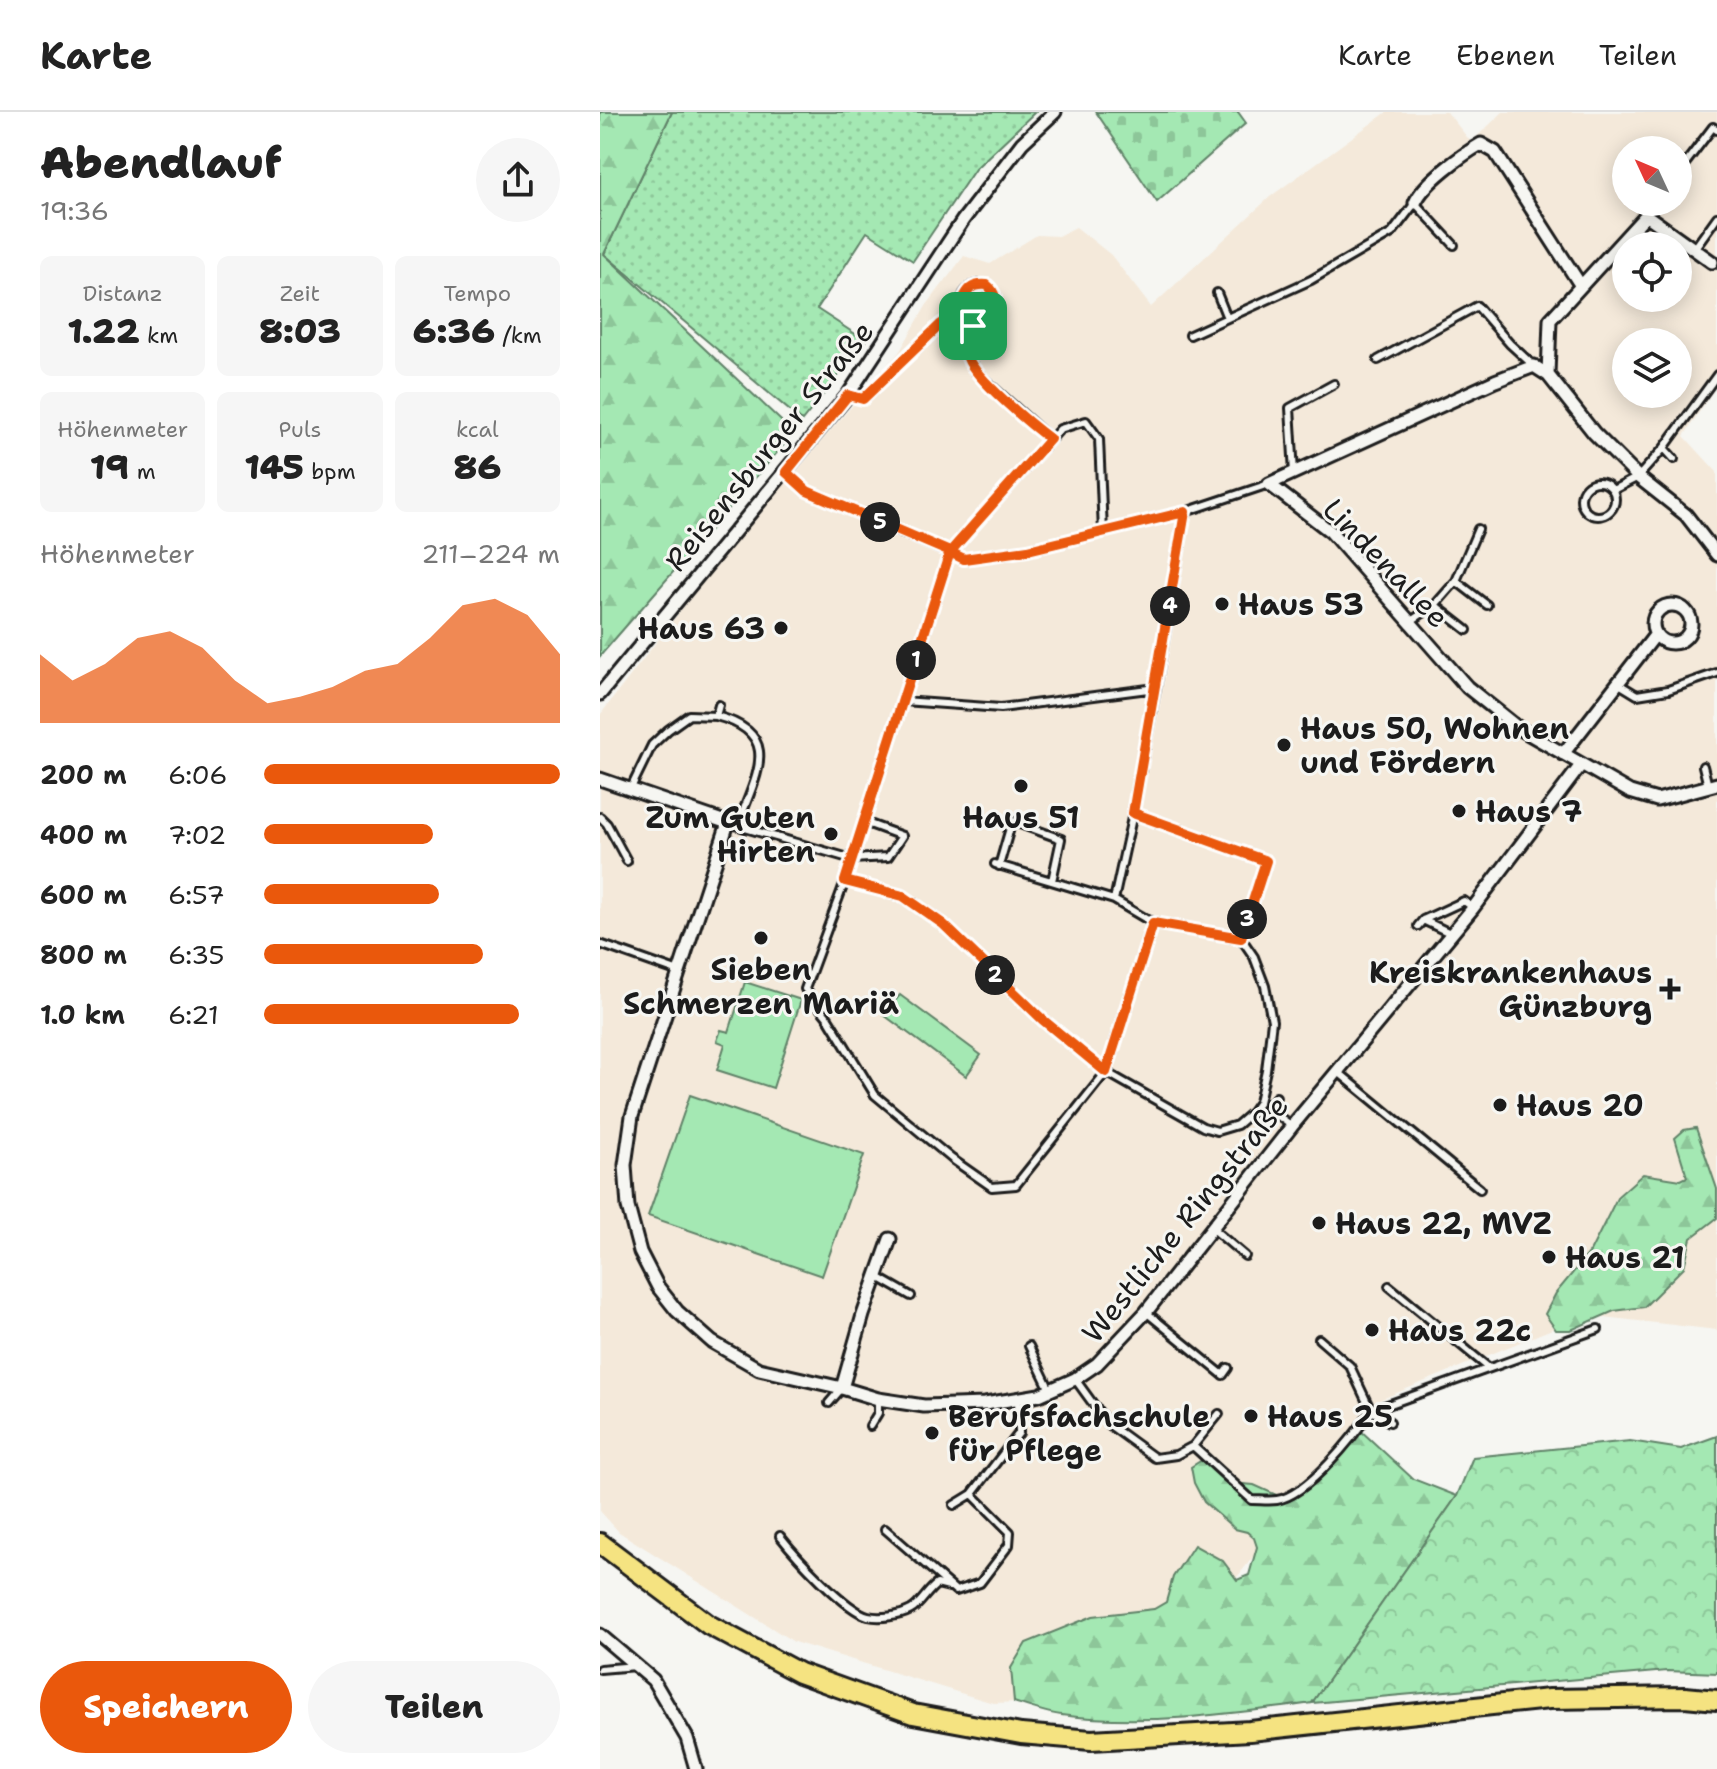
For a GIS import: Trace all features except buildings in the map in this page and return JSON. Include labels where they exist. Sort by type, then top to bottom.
[{"type":"main road","points":[[600,1543],[709,1625],[799,1673],[913,1714],[1021,1734],[1091,1740],[1250,1731],[1549,1699],[1685,1697],[1717,1700]]},
{"type":"street","name":"Reisensburger Straße","points":[[600,694],[848,395],[963,220],[1022,143],[1055,112]]},
{"type":"street","points":[[1415,203],[1419,193],[1481,144],[1495,152],[1581,286]]},
{"type":"street","points":[[1548,375],[1550,320],[1645,216]]},
{"type":"street","points":[[1647,216],[1714,264]]},
{"type":"street","points":[[1534,366],[1548,375],[1594,433],[1638,477],[1686,515],[1717,555]]},
{"type":"street","name":"Lindenallee","points":[[1534,366],[1269,484],[1331,532],[1467,687],[1517,727],[1630,792],[1657,800],[1712,785]]},
{"type":"street","points":[[1563,754],[1656,634]]},
{"type":"street","name":"Westliche Ringstraße","points":[[733,824],[679,972],[632,1116],[625,1165],[628,1207],[640,1252],[658,1287],[677,1311],[712,1342],[759,1369],[878,1399],[924,1406],[985,1404],[1050,1390],[1075,1379],[1116,1346],[1292,1126],[1473,908],[1581,765]]},
{"type":"street","points":[[600,779],[733,824]]},
{"type":"street","points":[[842,1388],[890,1239]]},
{"type":"street","points":[[600,1635],[653,1680],[687,1738],[696,1769]]},
{"type":"lane","points":[[1692,155],[1713,127],[1717,130]]},
{"type":"lane","points":[[1190,335],[1311,280],[1392,233],[1415,203],[1454,245]]},
{"type":"lane","points":[[1694,249],[1717,217]]},
{"type":"lane","points":[[848,395],[863,399],[940,325],[955,316],[970,287],[987,285],[996,297],[996,304],[973,326],[967,350],[974,370],[1050,439]]},
{"type":"lane","points":[[1217,293],[1227,318]]},
{"type":"lane","points":[[1378,360],[1477,306],[1534,366]]},
{"type":"lane","points":[[955,316],[973,326]]},
{"type":"lane","points":[[1613,490],[1638,477],[1664,448],[1717,375]]},
{"type":"lane","points":[[1294,473],[1290,408],[1334,384]]},
{"type":"lane","points":[[1103,532],[1099,439],[1086,421],[1060,429],[950,552],[845,881],[805,989],[828,1018],[875,1095],[952,1159],[992,1187],[1016,1185],[1106,1072],[1153,923]]},
{"type":"lane","points":[[1664,448],[1674,459]]},
{"type":"lane","points":[[786,472],[807,491],[964,559],[1028,550],[1185,512],[1269,484]]},
{"type":"lane","points":[[1598,481],[1613,490],[1614,506],[1606,514],[1595,516],[1582,506],[1581,494],[1587,485],[1598,481]]},
{"type":"lane","points":[[1114,900],[1156,688],[1185,512]]},
{"type":"lane","points":[[1411,621],[1435,605],[1456,581],[1478,529]]},
{"type":"lane","points":[[1456,581],[1487,605]]},
{"type":"lane","points":[[1435,605],[1467,630]]},
{"type":"lane","points":[[1616,683],[1637,695],[1668,690],[1717,673]]},
{"type":"lane","points":[[903,701],[1001,708],[1156,688]]},
{"type":"lane","points":[[716,716],[719,705]]},
{"type":"lane","points":[[630,791],[652,745],[668,730],[689,715],[716,716],[738,721],[751,732],[762,757],[733,824],[852,859],[888,857],[902,836],[864,822]]},
{"type":"lane","points":[[1703,766],[1712,785]]},
{"type":"lane","points":[[1133,813],[1266,861],[1241,938]]},
{"type":"lane","points":[[600,817],[627,861]]},
{"type":"lane","points":[[845,881],[903,896],[943,924],[1043,1020],[1106,1072],[1203,1127],[1217,1131],[1237,1125],[1259,1102],[1272,1021],[1265,986],[1254,957],[1241,938],[1153,923],[1114,900],[997,865],[1012,821],[1061,839],[1052,881]]},
{"type":"lane","points":[[1452,934],[1421,923],[1464,901],[1473,908]]},
{"type":"lane","points":[[600,944],[679,972]]},
{"type":"lane","points":[[1337,1071],[1480,1189]]},
{"type":"lane","points":[[1276,1097],[1267,1108],[1292,1126]]},
{"type":"lane","points":[[1212,1228],[1245,1256]]},
{"type":"lane","points":[[876,1276],[911,1296]]},
{"type":"lane","points":[[1389,1286],[1489,1368]]},
{"type":"lane","points":[[1146,1312],[1223,1375],[1228,1368]]},
{"type":"lane","points":[[1193,1446],[1252,1500],[1280,1500],[1304,1488],[1359,1429],[1371,1411],[1598,1329]]},
{"type":"lane","points":[[1319,1339],[1350,1366],[1371,1411],[1390,1422]]},
{"type":"lane","points":[[1029,1346],[1050,1390]]},
{"type":"lane","points":[[1075,1379],[1107,1423],[1155,1458],[1176,1455],[1193,1446],[1219,1414]]},
{"type":"lane","points":[[829,1403],[842,1388]]},
{"type":"lane","points":[[954,1505],[972,1494],[1019,1433],[1018,1398]]},
{"type":"lane","points":[[870,1426],[878,1413],[878,1399]]},
{"type":"lane","points":[[885,1529],[956,1591],[980,1583],[1009,1545],[1010,1532],[972,1494]]},
{"type":"lane","points":[[780,1536],[814,1575],[859,1613],[870,1617],[891,1616],[912,1609],[937,1584],[953,1587]]},
{"type":"lane","points":[[600,1669],[637,1666]]},
{"type":"shaded area","points":[[1387,112],[1447,112],[1471,142],[1503,112],[1717,112],[1717,384],[1684,436],[1717,472],[1717,1330],[1586,1315],[1377,1401],[1141,1698],[993,1703],[794,1642],[619,1532],[600,1511],[600,715],[735,540],[900,351],[926,306],[964,256],[990,264],[1037,235],[1058,236],[1076,227],[1111,255],[1151,307],[1271,196]]},
{"type":"green space","points":[[600,112],[672,112],[604,254],[794,433],[600,656]]},
{"type":"green space","points":[[672,112],[1035,112],[975,169],[913,261],[867,232],[817,309],[866,341],[802,421],[604,254]]},
{"type":"green space","points":[[1096,112],[1238,112],[1246,123],[1157,202]]},
{"type":"green space","points":[[745,982],[801,1000],[773,1088],[717,1070],[725,1044],[717,1041],[721,1030],[729,1032]]},
{"type":"green space","points":[[900,995],[981,1055],[966,1076],[884,1015]]},
{"type":"green space","points":[[690,1095],[864,1155],[822,1276],[648,1216]]},
{"type":"green space","points":[[1696,1128],[1717,1189],[1717,1218],[1691,1238],[1684,1267],[1644,1307],[1614,1311],[1571,1330],[1556,1330],[1545,1314],[1556,1293],[1590,1252],[1618,1196],[1643,1174],[1681,1180],[1687,1177],[1675,1138],[1684,1130]]},
{"type":"green space","points":[[1359,1429],[1413,1479],[1457,1496],[1312,1703],[1218,1715],[1124,1719],[1055,1714],[1014,1702],[1011,1668],[1026,1643],[1093,1616],[1154,1609],[1166,1602],[1173,1577],[1194,1545],[1223,1561],[1237,1580],[1249,1575],[1257,1547],[1254,1538],[1247,1532],[1235,1529],[1204,1502],[1194,1483],[1191,1467],[1205,1458],[1232,1483],[1254,1485],[1283,1498],[1304,1488]]},
{"type":"green space","points":[[1717,1436],[1717,1673],[1667,1671],[1312,1703],[1457,1496],[1473,1457],[1630,1441],[1681,1449]]},
{"type":"place","name":"Haus 53","points":[[1222,604]]},
{"type":"place","name":"Haus 63","points":[[781,628]]},
{"type":"place","name":"Haus 50, Wohnen und Fördern","points":[[1284,745]]},
{"type":"place","name":"Haus 51","points":[[1021,786]]},
{"type":"place","name":"Haus 7","points":[[1459,811]]},
{"type":"place","name":"Zum Guten Hirten","points":[[831,834]]},
{"type":"place","name":"Sieben Schmerzen Mariä","points":[[761,938]]},
{"type":"place","name":"Kreiskrankenhaus Günzburg","points":[[1670,989]]},
{"type":"place","name":"Haus 20","points":[[1500,1105]]},
{"type":"place","name":"Haus 22, MVZ","points":[[1319,1223]]},
{"type":"place","name":"Haus 21","points":[[1549,1257]]},
{"type":"place","name":"Haus 22c","points":[[1372,1330]]},
{"type":"place","name":"Haus 25","points":[[1251,1416]]},
{"type":"place","name":"Berufsfachschule für Pflege","points":[[932,1433]]},
{"type":"route","points":[[973,326],[967,350],[974,370],[1050,439],[950,552],[845,881],[903,896],[943,924],[1067,1042],[1106,1072],[1153,923],[1241,938],[1266,861],[1133,813],[1185,512],[1028,550],[964,559],[950,552],[807,491],[786,472],[848,395],[863,399],[940,325],[955,316],[970,287],[987,285],[996,297],[996,304],[973,326]]}]
